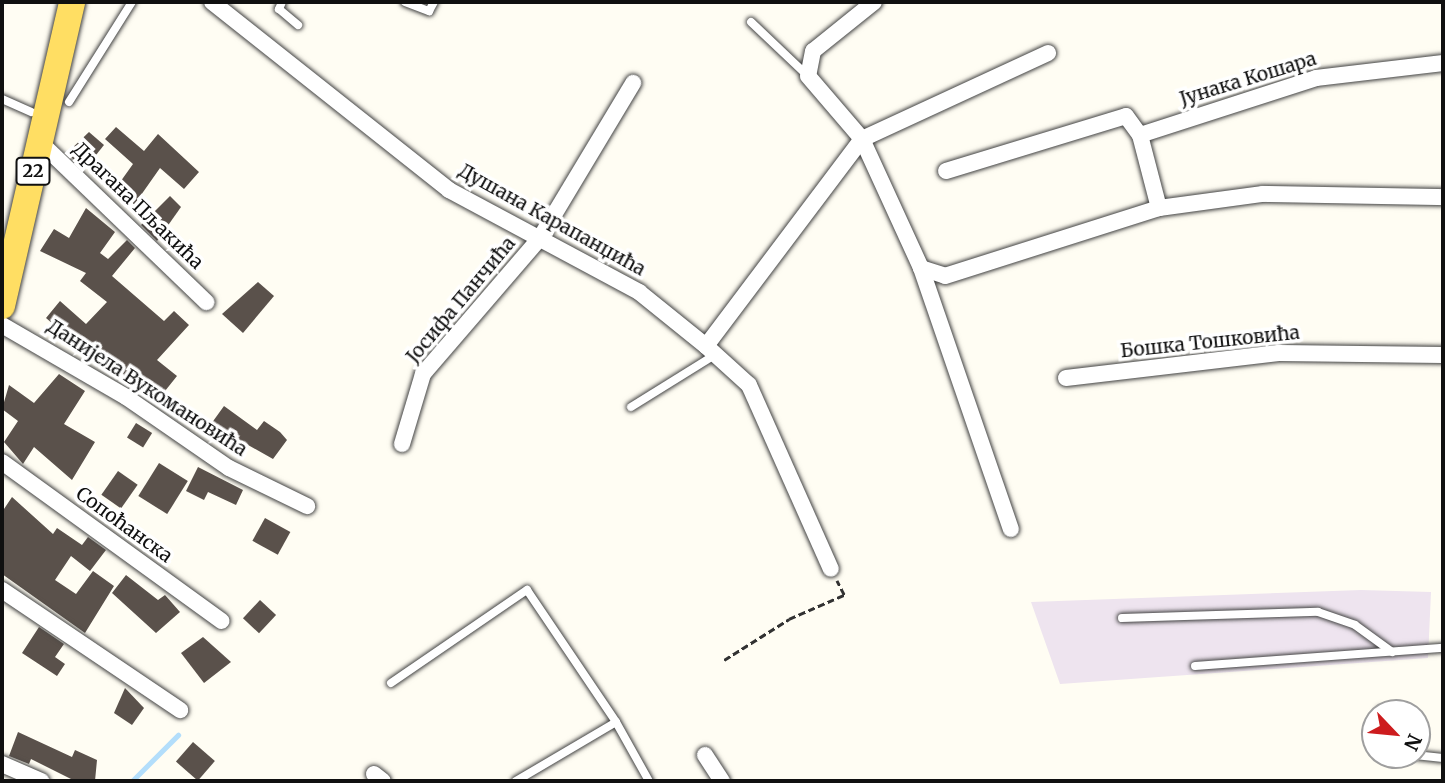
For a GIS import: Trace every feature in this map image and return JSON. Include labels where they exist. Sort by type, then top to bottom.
[{"type":"main road","name":"22","points":[[2,231],[58,2]]},
{"type":"main road","name":"22","points":[[2,306],[72,2]]},
{"type":"main road","points":[[65,35],[94,2]]},
{"type":"street","name":"Душана Карапанџића","points":[[212,2],[449,190],[639,292],[711,350],[749,386],[831,569]]},
{"type":"street","points":[[874,2],[813,51],[808,76],[862,139],[920,268],[1011,529]]},
{"type":"street","points":[[711,350],[862,139],[1048,53]]},
{"type":"street","name":"Јунака Кошара","points":[[1140,135],[1316,78],[1443,63]]},
{"type":"street","name":"Јосифа Панчића","points":[[402,444],[423,374],[540,238],[634,83]]},
{"type":"street","points":[[946,171],[1126,116],[1140,135],[1159,208]]},
{"type":"street","name":"Драгана Пљакића","points":[[40,142],[206,302]]},
{"type":"street","points":[[920,268],[945,276],[1159,208],[1263,194],[1443,197]]},
{"type":"street","name":"Данијела Вукомановића","points":[[2,325],[126,397],[229,468],[307,506]]},
{"type":"street","name":"Бошка Тошковића","points":[[1066,378],[1279,353],[1443,355]]},
{"type":"street","name":"Сопоћанска","points":[[2,462],[222,621]]},
{"type":"street","points":[[2,590],[180,710]]},
{"type":"street","points":[[705,755],[722,781]]},
{"type":"street","points":[[2,764],[41,781]]},
{"type":"lane","points":[[69,102],[132,2]]},
{"type":"lane","points":[[282,2],[279,9],[298,25]]},
{"type":"lane","points":[[405,2],[429,11],[434,2]]},
{"type":"lane","points":[[751,22],[808,76]]},
{"type":"lane","points":[[2,99],[31,113]]},
{"type":"lane","points":[[631,407],[711,350]]},
{"type":"lane","points":[[391,683],[527,590],[616,722],[649,781]]},
{"type":"lane","points":[[1122,618],[1318,612],[1355,625],[1392,652]]},
{"type":"lane","points":[[1195,666],[1443,648]]},
{"type":"lane","points":[[516,781],[616,722]]},
{"type":"path","points":[[724,660],[789,619],[844,595],[831,569]]},
{"type":"shaded area","points":[[1361,590],[1431,592],[1428,658],[1060,684],[1031,602]]},
{"type":"building","points":[[116,127],[144,151],[158,134],[199,172],[184,189],[160,168],[134,205],[118,185],[133,164],[105,139]]},
{"type":"building","points":[[89,132],[104,145],[84,170],[67,153]]},
{"type":"building","points":[[170,196],[181,207],[157,241],[141,225]]},
{"type":"building","points":[[86,208],[115,232],[100,253],[108,259],[127,240],[135,248],[112,276],[164,321],[174,311],[189,325],[157,360],[177,376],[157,401],[70,347],[74,342],[46,318],[60,301],[86,324],[107,302],[80,281],[86,273],[40,251],[54,229],[69,238]]},
{"type":"building","points":[[258,282],[274,296],[243,333],[222,314]]},
{"type":"building","points":[[59,374],[85,391],[64,424],[95,442],[72,480],[34,447],[23,464],[4,442],[18,421],[2,409],[9,385],[34,403]]},
{"type":"building","points":[[224,406],[257,430],[264,421],[280,432],[287,440],[273,459],[211,424]]},
{"type":"building","points":[[136,423],[152,433],[143,447],[127,437]]},
{"type":"building","points":[[159,463],[188,481],[167,514],[138,496]]},
{"type":"building","points":[[198,467],[243,490],[236,505],[208,492],[204,500],[186,491]]},
{"type":"building","points":[[118,471],[138,485],[121,509],[101,495]]},
{"type":"building","points":[[12,497],[53,534],[57,528],[82,545],[88,537],[106,550],[90,571],[71,556],[55,580],[76,594],[93,571],[114,586],[85,633],[2,574],[2,512]]},
{"type":"building","points":[[265,518],[290,532],[278,555],[252,541]]},
{"type":"building","points":[[126,575],[158,600],[165,595],[180,612],[156,633],[112,593]]},
{"type":"building","points":[[260,600],[276,615],[259,633],[243,618]]},
{"type":"building","points":[[39,627],[64,644],[55,657],[65,664],[57,676],[22,653]]},
{"type":"building","points":[[203,637],[231,662],[204,683],[181,653]]},
{"type":"building","points":[[125,688],[144,708],[132,725],[114,713]]},
{"type":"building","points":[[18,732],[72,757],[75,750],[97,760],[95,781],[75,781],[31,759],[29,764],[9,756]]},
{"type":"building","points":[[193,742],[215,761],[198,781],[176,762]]},
{"type":"waterway","points":[[132,781],[178,735]]}]
